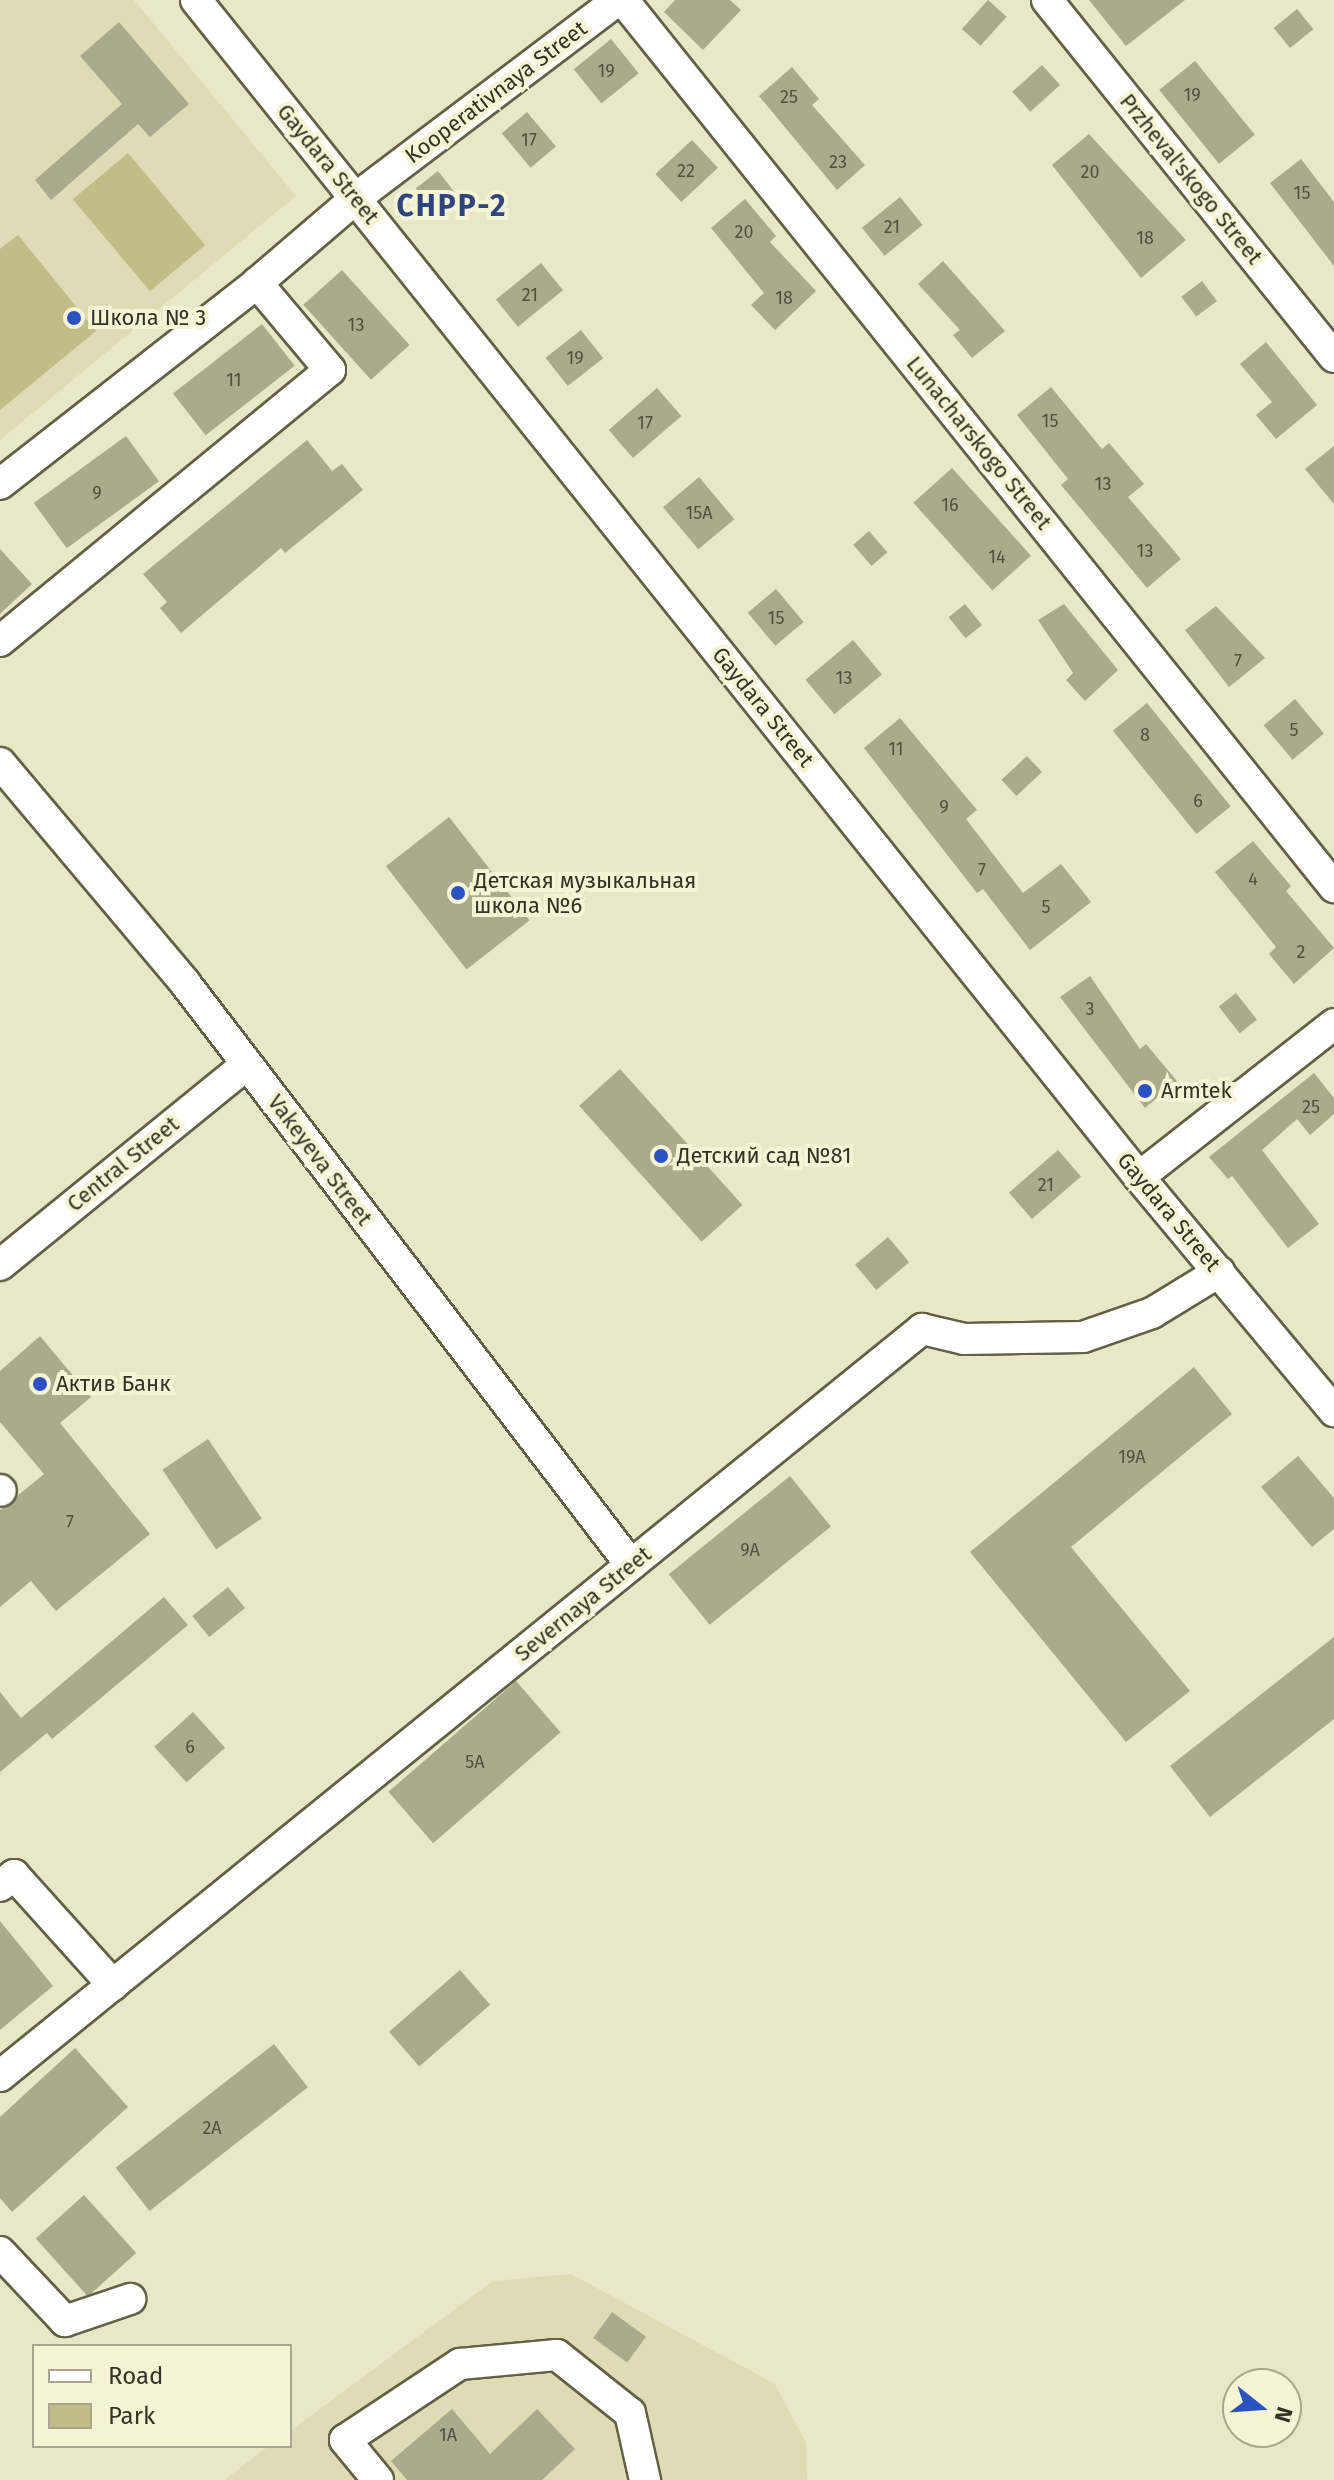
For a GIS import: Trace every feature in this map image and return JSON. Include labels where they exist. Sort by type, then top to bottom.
[{"type":"street","name":"Gaydara Street","points":[[196,0],[1139,1177],[1334,1411]]},
{"type":"street","name":"Kooperativnaya Street","points":[[0,484],[257,283],[356,198],[620,0]]},
{"type":"street","name":"Lunacharskogo Street","points":[[620,0],[1334,887]]},
{"type":"street","name":"Przheval'skogo Street","points":[[1047,0],[1334,357]]},
{"type":"street","points":[[0,641],[330,370],[257,283]]},
{"type":"street","name":"Vakeyeva Street","points":[[0,763],[247,1064],[631,1565]]},
{"type":"street","points":[[1139,1177],[1334,1024]]},
{"type":"street","name":"Central Street","points":[[0,1265],[247,1064]]},
{"type":"street","name":"Severnaya Street","points":[[0,2076],[922,1329],[964,1339],[1083,1337],[1152,1313],[1219,1272]]},
{"type":"street","points":[[0,1886],[14,1875],[113,1985]]},
{"type":"street","points":[[0,2252],[65,2321],[130,2299]]},
{"type":"street","points":[[378,2480],[345,2440],[460,2364],[557,2355],[630,2413],[645,2480]]},
{"type":"shaded area","name":"Школа № 3","points":[[0,0],[134,0],[296,196],[0,440]]},
{"type":"shaded area","points":[[571,2274],[775,2384],[806,2443],[807,2480],[224,2480],[266,2448],[292,2448],[292,2430],[493,2281]]},
{"type":"green space","points":[[128,153],[205,245],[150,291],[73,199]]},
{"type":"green space","points":[[18,235],[96,331],[0,410],[0,249]]},
{"type":"building","points":[[675,0],[730,0],[741,10],[703,50],[664,12]]},
{"type":"building","points":[[988,0],[1007,17],[980,46],[962,29]]},
{"type":"building","points":[[1089,0],[1185,0],[1126,46]]},
{"type":"building","points":[[1297,9],[1313,29],[1290,48],[1274,28]]},
{"type":"building","points":[[119,22],[189,104],[150,137],[138,124],[51,200],[35,180],[122,104],[80,56]]},
{"type":"building","points":[[611,39],[639,73],[601,103],[574,69]]},
{"type":"building","points":[[1195,61],[1255,135],[1219,164],[1159,90]]},
{"type":"building","points":[[1042,65],[1060,85],[1030,112],[1012,92]]},
{"type":"building","points":[[792,67],[819,99],[812,105],[865,165],[837,190],[759,96]]},
{"type":"building","points":[[527,112],[556,146],[531,168],[502,133]]},
{"type":"building","points":[[1089,134],[1186,240],[1141,278],[1052,165]]},
{"type":"building","points":[[692,140],[718,168],[681,202],[655,174]]},
{"type":"building","points":[[1301,159],[1334,202],[1334,266],[1270,183]]},
{"type":"building","points":[[438,171],[459,198],[437,215],[416,188]]},
{"type":"building","points":[[900,197],[923,225],[885,256],[862,228]]},
{"type":"building","points":[[745,199],[776,236],[770,242],[816,291],[775,330],[751,305],[764,293],[711,228]]},
{"type":"building","points":[[943,261],[1005,331],[972,358],[953,335],[960,330],[918,284]]},
{"type":"building","points":[[541,263],[563,290],[518,327],[496,300]]},
{"type":"building","points":[[342,270],[410,345],[371,380],[303,305]]},
{"type":"building","points":[[1202,281],[1217,301],[1196,317],[1181,297]]},
{"type":"building","points":[[262,324],[295,366],[206,435],[173,394]]},
{"type":"building","points":[[581,330],[603,358],[568,386],[546,358]]},
{"type":"building","points":[[1266,342],[1317,405],[1276,439],[1256,415],[1272,402],[1240,364]]},
{"type":"building","points":[[1051,387],[1102,449],[1109,443],[1144,484],[1128,497],[1181,559],[1147,588],[1061,485],[1068,479],[1017,415]]},
{"type":"building","points":[[657,388],[681,416],[633,458],[609,430]]},
{"type":"building","points":[[126,436],[159,481],[67,548],[34,503]]},
{"type":"building","points":[[307,440],[332,471],[342,464],[363,490],[285,553],[281,548],[181,633],[160,608],[167,602],[143,574]]},
{"type":"building","points":[[1334,446],[1334,504],[1305,469]]},
{"type":"building","points":[[952,468],[1031,556],[992,590],[913,503]]},
{"type":"building","points":[[699,477],[734,519],[698,549],[663,507]]},
{"type":"building","points":[[869,531],[887,552],[872,566],[853,545]]},
{"type":"building","points":[[0,549],[32,584],[0,614]]},
{"type":"building","points":[[776,589],[804,622],[775,646],[748,613]]},
{"type":"building","points":[[965,604],[982,625],[966,638],[949,617]]},
{"type":"building","points":[[1064,604],[1118,670],[1085,701],[1066,680],[1073,673],[1038,620]]},
{"type":"building","points":[[1216,606],[1265,658],[1229,687],[1185,630]]},
{"type":"building","points":[[853,640],[882,674],[834,714],[806,680]]},
{"type":"building","points":[[1295,699],[1324,733],[1293,760],[1264,725]]},
{"type":"building","points":[[1147,703],[1231,806],[1197,834],[1113,731]]},
{"type":"building","points":[[900,718],[977,810],[966,819],[1023,893],[1061,864],[1091,902],[1030,950],[983,889],[977,893],[864,748]]},
{"type":"building","points":[[1027,756],[1042,772],[1016,796],[1001,780]]},
{"type":"building","name":"Детская музыкальная школа №6","points":[[449,817],[530,920],[467,969],[386,866]]},
{"type":"building","points":[[1253,841],[1291,886],[1286,891],[1334,948],[1294,984],[1269,954],[1276,947],[1215,872]]},
{"type":"building","points":[[1090,976],[1140,1049],[1146,1044],[1177,1081],[1145,1108],[1060,997]]},
{"type":"building","points":[[1236,993],[1257,1020],[1240,1033],[1219,1007]]},
{"type":"building","name":"Детский сад №81","points":[[620,1069],[742,1205],[702,1242],[579,1106]]},
{"type":"building","points":[[1314,1073],[1334,1098],[1334,1114],[1310,1135],[1297,1119],[1262,1150],[1319,1224],[1288,1248],[1232,1176],[1228,1179],[1209,1157]]},
{"type":"building","points":[[1058,1150],[1081,1176],[1032,1219],[1009,1193]]},
{"type":"building","points":[[888,1237],[909,1262],[876,1290],[855,1265]]},
{"type":"building","points":[[40,1336],[91,1397],[60,1423],[150,1534],[56,1611],[31,1581],[0,1607],[0,1510],[44,1474],[0,1422],[0,1371]]},
{"type":"building","points":[[1194,1367],[1232,1414],[1071,1547],[1190,1691],[1126,1742],[970,1552]]},
{"type":"building","points":[[208,1439],[262,1519],[216,1549],[162,1470]]},
{"type":"building","points":[[1298,1456],[1334,1498],[1334,1529],[1312,1547],[1261,1487]]},
{"type":"building","points":[[790,1476],[831,1527],[710,1625],[669,1574]]},
{"type":"building","points":[[228,1587],[245,1608],[209,1637],[192,1616]]},
{"type":"building","points":[[164,1597],[188,1625],[52,1739],[47,1733],[0,1772],[0,1692],[21,1718]]},
{"type":"building","points":[[1334,1637],[1334,1719],[1210,1817],[1170,1766]]},
{"type":"building","points":[[516,1681],[561,1732],[433,1843],[388,1792]]},
{"type":"building","points":[[193,1712],[225,1748],[186,1782],[154,1747]]},
{"type":"building","points":[[0,1921],[53,1986],[0,2030]]},
{"type":"building","points":[[460,1970],[490,2005],[419,2066],[389,2032]]},
{"type":"building","points":[[274,2044],[308,2087],[149,2211],[116,2168]]},
{"type":"building","points":[[75,2048],[128,2107],[12,2212],[0,2198],[0,2117]]},
{"type":"building","points":[[84,2195],[136,2253],[88,2296],[36,2238]]},
{"type":"building","points":[[612,2312],[646,2337],[627,2363],[593,2338]]},
{"type":"building","points":[[452,2409],[490,2454],[537,2409],[575,2449],[542,2480],[407,2480],[391,2461]]},
{"type":"place","name":"Школа № 3","points":[[74,318]]},
{"type":"place","name":"Детская музыкальная школа №6","points":[[458,893]]},
{"type":"place","name":"Armtek","points":[[1145,1091]]},
{"type":"place","name":"Детский сад №81","points":[[661,1156]]},
{"type":"place","name":"Актив Банк","points":[[40,1384]]},
{"type":"district","name":"CHPP-2","points":[[452,206]]}]
